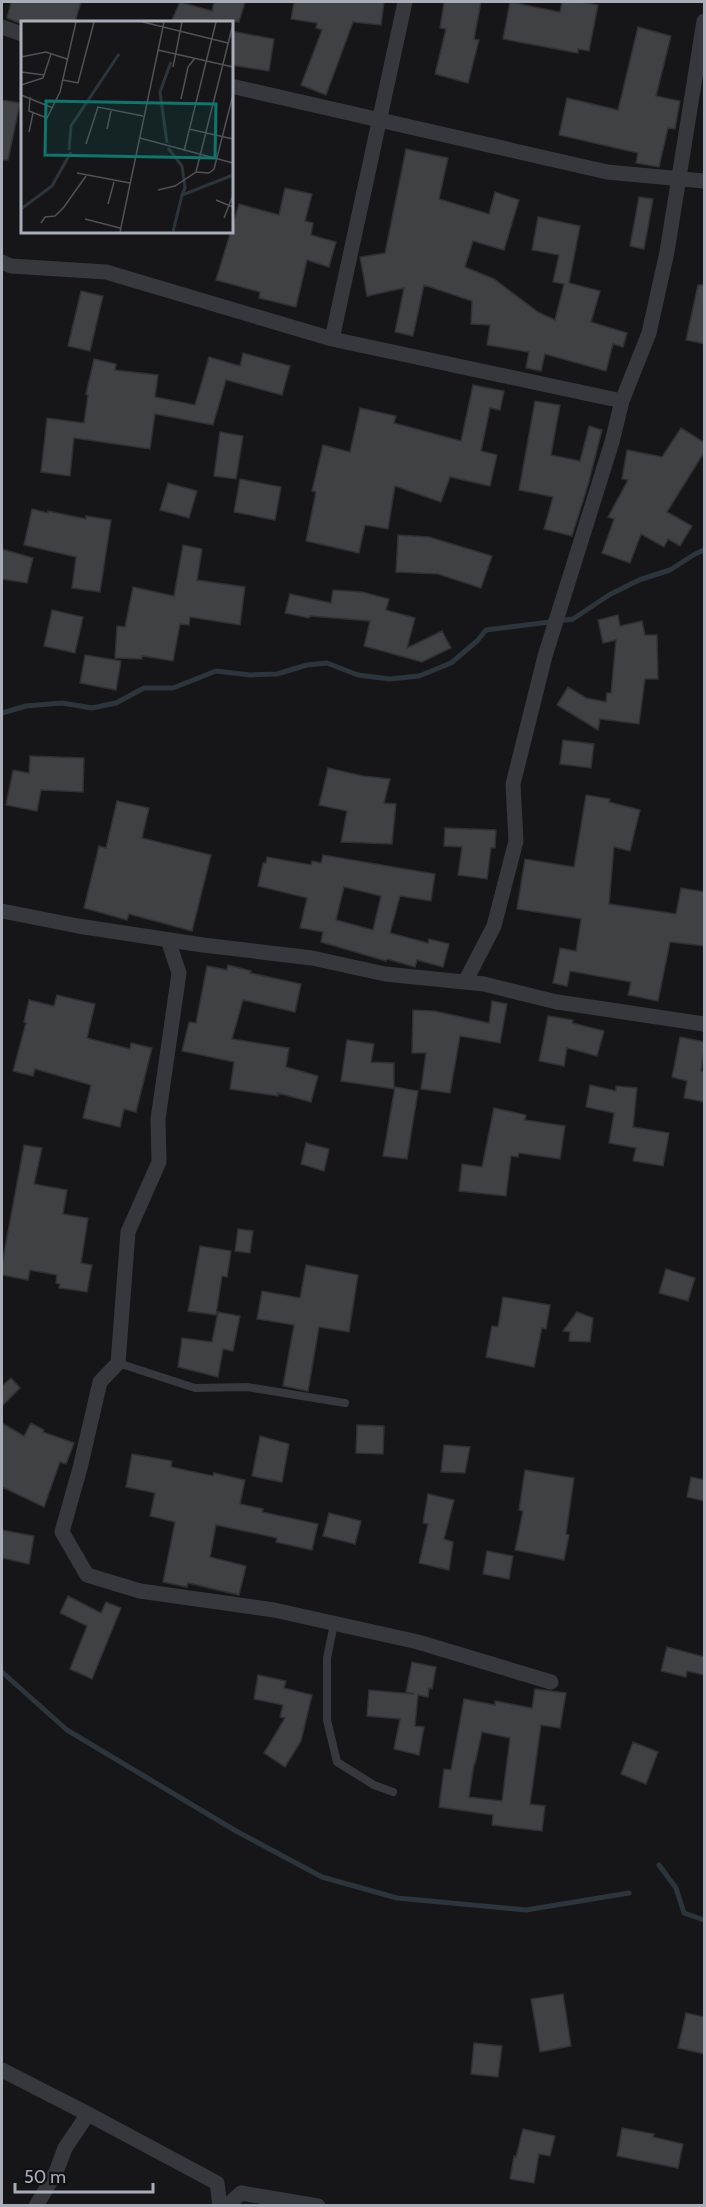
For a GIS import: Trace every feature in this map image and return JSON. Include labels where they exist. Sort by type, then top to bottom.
[{"type":"street","points":[[332,339],[405,2]]},
{"type":"street","points":[[465,982],[494,926],[516,841],[513,784],[545,656],[612,442],[622,401],[649,333],[667,252],[705,21]]},
{"type":"street","points":[[2,27],[21,34]]},
{"type":"street","points":[[232,86],[607,172],[705,181]]},
{"type":"street","points":[[2,262],[11,266],[106,272],[332,339],[622,401]]},
{"type":"street","points":[[2,911],[168,940],[312,958],[385,974],[484,984],[557,1002],[705,1024]]},
{"type":"street","points":[[168,940],[179,973],[158,1119],[159,1162],[128,1232],[118,1363],[100,1382],[62,1532],[87,1575],[140,1591],[274,1610],[418,1642],[551,1682]]},
{"type":"street","points":[[2,2070],[217,2183],[241,2193],[318,2205]]},
{"type":"street","points":[[36,2205],[56,2172],[65,2148],[88,2114]]},
{"type":"street","points":[[217,2183],[220,2205]]},
{"type":"street","points":[[226,2205],[241,2193]]},
{"type":"lane","points":[[118,1363],[195,1388],[248,1387],[345,1403]]},
{"type":"lane","points":[[334,1623],[327,1658],[327,1720],[337,1762],[374,1785],[393,1792]]},
{"type":"building","points":[[11,2],[81,2],[75,21],[21,21],[21,24],[7,18]]},
{"type":"building","points":[[180,2],[212,11],[214,2],[245,2],[239,22],[171,21]]},
{"type":"building","points":[[294,2],[384,2],[381,25],[353,22],[326,95],[301,85],[322,30],[316,28],[317,23],[291,19]]},
{"type":"building","points":[[444,2],[481,2],[474,39],[479,40],[468,83],[435,74],[446,29],[440,28]]},
{"type":"building","points":[[510,2],[560,12],[562,2],[598,5],[589,51],[578,49],[578,53],[503,39]]},
{"type":"building","points":[[638,27],[671,36],[656,96],[680,101],[675,129],[668,128],[659,167],[636,163],[638,153],[559,135],[567,98],[618,110]]},
{"type":"building","points":[[232,31],[274,39],[269,71],[232,65]]},
{"type":"building","points":[[2,100],[20,103],[8,160],[2,160]]},
{"type":"building","points":[[406,149],[448,158],[439,199],[489,214],[495,192],[519,200],[504,250],[473,241],[465,267],[494,279],[538,312],[555,320],[564,284],[553,282],[559,255],[532,250],[538,217],[580,226],[569,283],[600,291],[591,322],[627,333],[623,347],[613,344],[606,371],[545,354],[541,371],[526,368],[529,352],[487,345],[490,325],[471,324],[472,301],[424,285],[413,336],[395,332],[404,288],[367,296],[360,257],[385,253]]},
{"type":"building","points":[[285,188],[312,194],[305,221],[313,223],[311,235],[336,242],[329,267],[307,260],[296,307],[259,298],[260,292],[216,280],[239,204],[279,215]]},
{"type":"building","points":[[639,197],[653,199],[644,249],[630,246]]},
{"type":"building","points":[[698,285],[705,285],[705,344],[686,340]]},
{"type":"building","points":[[81,291],[103,296],[90,351],[68,346]]},
{"type":"building","points":[[243,353],[290,366],[282,395],[226,380],[213,425],[155,414],[150,449],[74,438],[70,476],[41,472],[47,418],[84,423],[88,395],[86,394],[94,359],[116,364],[115,370],[158,375],[155,397],[195,405],[209,357],[240,366]]},
{"type":"building","points":[[473,385],[504,391],[500,410],[490,408],[481,451],[497,455],[490,486],[450,477],[441,502],[395,486],[388,529],[365,525],[359,553],[306,541],[316,492],[312,491],[323,445],[350,452],[360,408],[396,416],[394,423],[461,441]]},
{"type":"building","points":[[535,401],[560,405],[551,455],[580,461],[589,426],[602,430],[572,536],[544,529],[553,497],[519,490]]},
{"type":"building","points":[[681,428],[705,443],[705,451],[667,512],[692,526],[680,546],[668,539],[664,547],[641,534],[630,563],[602,553],[614,519],[608,517],[628,480],[622,479],[627,450],[662,457]]},
{"type":"building","points":[[220,432],[243,436],[236,479],[214,476]]},
{"type":"building","points":[[240,479],[281,487],[275,520],[234,512]]},
{"type":"building","points":[[168,483],[197,491],[189,518],[160,510]]},
{"type":"building","points":[[32,509],[86,519],[86,516],[111,520],[100,592],[72,588],[76,557],[24,545]]},
{"type":"building","points":[[398,535],[429,537],[492,556],[481,588],[438,574],[396,572]]},
{"type":"building","points":[[183,545],[202,549],[197,580],[245,587],[240,625],[190,617],[189,625],[180,624],[173,661],[142,656],[142,659],[115,658],[117,626],[125,627],[133,587],[174,596]]},
{"type":"building","points":[[2,549],[33,558],[27,583],[2,579]]},
{"type":"building","points":[[333,590],[362,592],[389,599],[386,610],[415,618],[407,648],[442,631],[451,648],[422,662],[364,646],[370,621],[310,616],[309,618],[285,613],[290,594],[331,603]]},
{"type":"building","points":[[52,610],[83,617],[75,653],[44,646]]},
{"type":"building","points":[[618,615],[620,626],[642,621],[645,635],[657,635],[658,679],[645,679],[639,724],[600,719],[598,730],[557,705],[568,687],[586,698],[606,702],[607,693],[611,693],[616,640],[603,643],[598,620]]},
{"type":"building","points":[[85,655],[121,661],[116,690],[80,683]]},
{"type":"building","points":[[563,740],[594,744],[591,768],[560,764]]},
{"type":"building","points":[[30,756],[84,758],[83,792],[41,790],[37,811],[6,805],[13,770],[29,773]]},
{"type":"building","points":[[328,768],[390,779],[384,803],[396,804],[392,844],[341,842],[347,811],[319,805]]},
{"type":"building","points":[[586,795],[610,799],[609,802],[640,810],[630,851],[614,847],[609,904],[676,914],[681,888],[705,892],[705,946],[670,942],[658,1001],[628,995],[631,982],[570,971],[567,986],[553,983],[560,948],[576,951],[581,919],[517,909],[525,859],[574,867]]},
{"type":"building","points":[[117,801],[149,808],[142,838],[211,855],[192,931],[129,914],[127,920],[84,908],[99,846],[106,848]]},
{"type":"building","points":[[445,828],[496,830],[495,848],[491,848],[487,879],[458,875],[462,847],[444,846]]},
{"type":"building","points":[[323,855],[435,874],[431,901],[400,896],[390,933],[428,943],[429,939],[449,944],[443,967],[417,960],[415,967],[321,942],[323,932],[300,928],[307,898],[258,886],[263,863],[266,863],[267,857],[311,865],[312,861],[321,863]],"holes":[[[344,887],[381,896],[373,930],[336,920]]]},
{"type":"building","points":[[228,965],[251,971],[250,973],[301,984],[295,1012],[243,1000],[232,1039],[289,1048],[286,1067],[318,1076],[311,1102],[278,1093],[278,1096],[230,1089],[234,1062],[182,1051],[189,1022],[196,1023],[207,966],[227,970]]},
{"type":"building","points":[[57,995],[95,1004],[87,1038],[130,1049],[131,1043],[152,1048],[136,1112],[124,1109],[120,1127],[83,1118],[91,1085],[35,1069],[33,1076],[13,1071],[26,1023],[24,1022],[29,1000],[54,1006]]},
{"type":"building","points":[[492,1001],[507,1004],[500,1043],[460,1036],[450,1093],[421,1089],[426,1053],[412,1053],[413,1010],[434,1011],[489,1023]]},
{"type":"building","points":[[548,1016],[573,1020],[572,1023],[604,1031],[597,1056],[567,1048],[564,1066],[539,1061]]},
{"type":"building","points":[[680,1037],[705,1042],[701,1071],[705,1072],[705,1102],[684,1098],[687,1081],[672,1077]]},
{"type":"building","points":[[347,1040],[374,1044],[371,1062],[394,1063],[394,1089],[341,1081]]},
{"type":"building","points":[[590,1085],[616,1091],[616,1086],[637,1088],[633,1127],[669,1133],[663,1166],[633,1161],[636,1148],[609,1143],[614,1113],[586,1107]]},
{"type":"building","points":[[395,1087],[418,1091],[407,1159],[383,1156]]},
{"type":"building","points":[[494,1108],[526,1115],[525,1120],[565,1126],[560,1159],[519,1153],[518,1157],[511,1156],[506,1196],[459,1191],[462,1164],[482,1167]]},
{"type":"building","points":[[306,1143],[329,1149],[324,1171],[301,1164]]},
{"type":"building","points":[[24,1145],[42,1148],[34,1184],[67,1190],[63,1214],[88,1218],[81,1263],[92,1265],[87,1292],[59,1288],[60,1284],[56,1283],[57,1275],[30,1270],[28,1280],[2,1275],[2,1264]]},
{"type":"building","points":[[238,1229],[253,1231],[250,1253],[235,1251]]},
{"type":"building","points":[[200,1246],[231,1251],[227,1277],[222,1276],[216,1315],[188,1311]]},
{"type":"building","points":[[306,1265],[358,1275],[349,1332],[319,1327],[308,1391],[283,1386],[294,1325],[257,1319],[262,1291],[300,1298]]},
{"type":"building","points":[[666,1269],[695,1278],[688,1301],[659,1293]]},
{"type":"building","points":[[503,1297],[550,1305],[546,1329],[542,1328],[534,1367],[486,1357],[492,1326],[498,1327]]},
{"type":"building","points":[[218,1312],[240,1316],[233,1351],[223,1349],[218,1377],[178,1367],[182,1338],[212,1342]]},
{"type":"building","points":[[577,1312],[593,1318],[590,1342],[569,1341],[570,1332],[563,1331]]},
{"type":"building","points":[[11,1378],[20,1388],[2,1406],[2,1386]]},
{"type":"building","points":[[2,1423],[24,1436],[31,1423],[44,1430],[43,1432],[74,1443],[66,1464],[60,1462],[44,1507],[2,1487]]},
{"type":"building","points":[[357,1425],[384,1426],[383,1454],[356,1453]]},
{"type":"building","points":[[260,1436],[289,1444],[282,1482],[252,1476]]},
{"type":"building","points":[[444,1445],[470,1447],[465,1473],[441,1472]]},
{"type":"building","points":[[132,1454],[172,1461],[171,1467],[245,1480],[240,1504],[263,1509],[262,1512],[318,1524],[312,1550],[276,1542],[277,1538],[216,1525],[210,1557],[246,1566],[239,1595],[188,1583],[187,1587],[163,1582],[175,1522],[150,1516],[155,1493],[126,1487]]},
{"type":"building","points":[[525,1470],[574,1478],[566,1534],[569,1535],[564,1560],[515,1550],[523,1511],[519,1510]]},
{"type":"building","points":[[691,1477],[705,1480],[705,1501],[687,1497]]},
{"type":"building","points":[[428,1494],[454,1500],[444,1539],[453,1542],[449,1570],[419,1563],[428,1524],[423,1523]]},
{"type":"building","points":[[329,1513],[361,1521],[355,1544],[323,1536]]},
{"type":"building","points":[[2,1530],[34,1536],[29,1564],[2,1558]]},
{"type":"building","points":[[487,1551],[513,1556],[509,1579],[483,1574]]},
{"type":"building","points":[[68,1596],[101,1613],[106,1602],[121,1608],[92,1679],[70,1669],[87,1626],[60,1613]]},
{"type":"building","points":[[667,1647],[705,1657],[705,1675],[687,1671],[686,1677],[661,1671]]},
{"type":"building","points":[[412,1662],[436,1667],[432,1689],[429,1688],[428,1697],[418,1695],[415,1726],[424,1727],[419,1755],[394,1749],[400,1719],[367,1716],[369,1690],[414,1694],[406,1692]]},
{"type":"building","points":[[258,1675],[286,1681],[284,1688],[312,1695],[301,1741],[285,1767],[264,1753],[285,1718],[280,1717],[283,1705],[254,1699]]},
{"type":"building","points":[[535,1689],[566,1693],[560,1728],[541,1725],[530,1804],[545,1806],[542,1831],[492,1825],[493,1815],[439,1807],[444,1769],[451,1770],[464,1699],[495,1705],[495,1701],[532,1708]],"holes":[[[482,1732],[510,1738],[502,1801],[469,1797]]]},
{"type":"building","points":[[633,1742],[658,1752],[646,1784],[621,1774]]},
{"type":"building","points":[[563,1994],[571,2046],[540,2052],[531,1999]]},
{"type":"building","points":[[686,2013],[705,2017],[705,2054],[678,2048]]},
{"type":"building","points":[[474,2043],[502,2046],[498,2077],[471,2074]]},
{"type":"building","points":[[622,2128],[654,2134],[653,2137],[683,2144],[678,2168],[617,2156]]},
{"type":"building","points":[[523,2129],[555,2136],[550,2156],[539,2154],[534,2183],[510,2179],[514,2156],[516,2157]]},
{"type":"waterway","points":[[2,713],[26,706],[62,703],[92,708],[116,703],[144,688],[173,688],[216,671],[250,675],[277,674],[307,665],[327,663],[358,675],[390,679],[419,676],[451,663],[477,641],[486,630],[573,619],[609,595],[639,580],[670,570],[704,550]]},
{"type":"waterway","points":[[2,1672],[67,1730],[236,1831],[322,1877],[397,1898],[526,1910],[629,1893]]},
{"type":"waterway","points":[[659,1865],[676,1888],[684,1913],[704,1920]]}]
